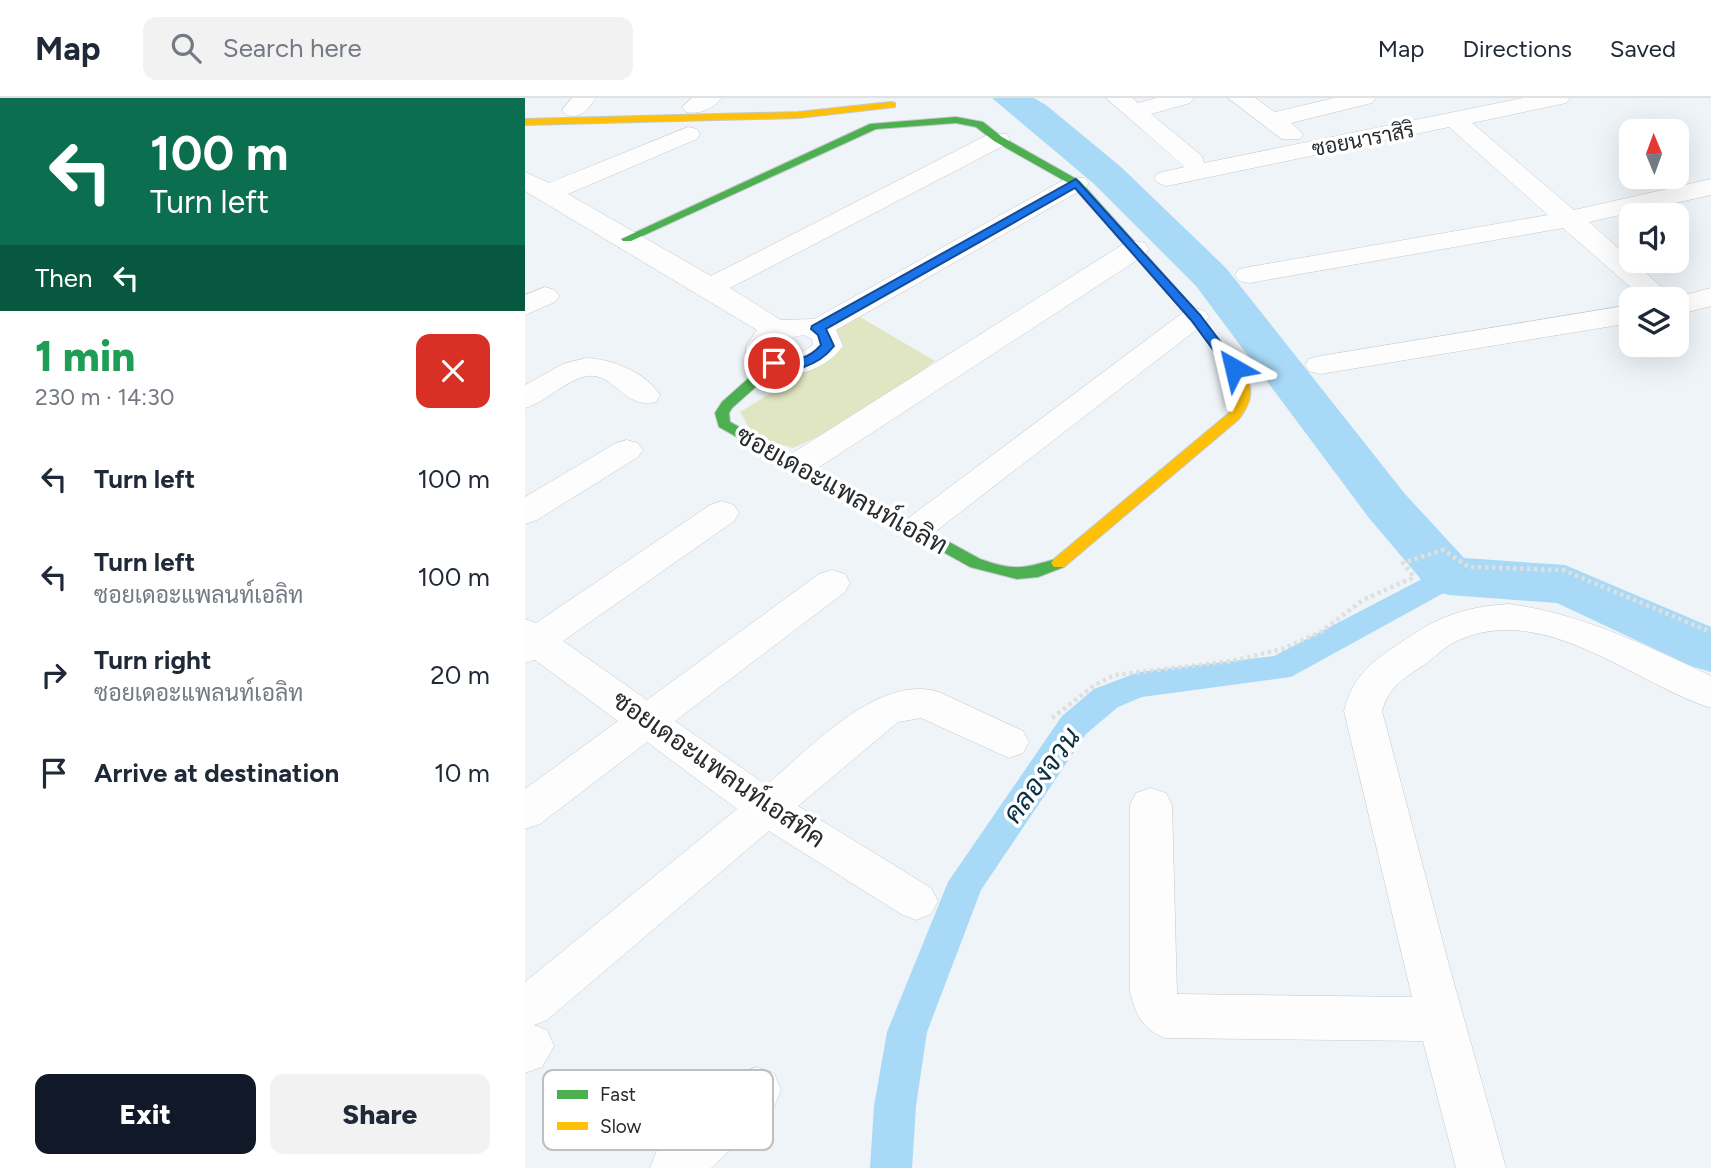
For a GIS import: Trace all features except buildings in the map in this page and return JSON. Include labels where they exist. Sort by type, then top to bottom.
[{"type":"street","points":[[1127,105],[1182,98]]},
{"type":"street","points":[[1240,98],[1293,135]]},
{"type":"street","points":[[1271,120],[1363,98]]},
{"type":"street","name":"ซอยนาราสิริ","points":[[1167,178],[1558,98]]},
{"type":"street","points":[[529,120],[579,104],[804,105],[890,101]]},
{"type":"street","points":[[529,120],[798,116],[890,101]]},
{"type":"street","points":[[1127,105],[1193,160]]},
{"type":"street","points":[[627,240],[874,126],[956,120],[979,124],[1076,183],[1195,317],[915,530]]},
{"type":"street","points":[[1456,121],[1647,287]]},
{"type":"street","points":[[537,186],[688,134]]},
{"type":"street","points":[[710,287],[998,138]]},
{"type":"street","points":[[817,329],[1076,183]]},
{"type":"street","points":[[537,186],[710,287],[777,330]]},
{"type":"street","points":[[1249,275],[1568,219],[1711,187]]},
{"type":"street","points":[[798,465],[1135,249]]},
{"type":"street","points":[[1689,303],[1711,297]]},
{"type":"street","points":[[1320,365],[1619,316]]},
{"type":"street","name":"ซอยเดอะแพลนท์เอลิท","points":[[774,363],[727,405],[722,413],[724,424],[975,563],[1009,577],[1039,573],[1058,564],[1234,416],[1245,402],[1246,385],[1195,317]]},
{"type":"street","points":[[798,326],[817,329],[824,333],[828,346],[816,358],[795,365],[774,363],[766,359],[760,347],[763,341],[777,330],[798,326]]},
{"type":"street","points":[[525,398],[576,368],[596,366],[617,372],[645,395]]},
{"type":"street","points":[[525,512],[627,450]]},
{"type":"street","points":[[529,641],[722,513]]},
{"type":"street","points":[[525,812],[832,583]]},
{"type":"street","points":[[1482,1168],[1440,1019],[1363,711],[1368,689],[1393,667],[1445,630],[1494,619],[1543,621],[1580,632],[1711,693]]},
{"type":"street","name":"ซอยเดอะแพลนท์เอสทีค","points":[[529,641],[649,720],[768,809],[916,901]]},
{"type":"street","points":[[529,1034],[768,809],[884,710],[905,703],[925,703],[1009,742]]},
{"type":"street","points":[[1151,804],[1153,992],[1157,1006],[1165,1016],[1440,1019]]},
{"type":"street","points":[[675,1168],[694,1150]]},
{"type":"path","points":[[1052,718],[1095,685],[1115,675],[1232,661],[1282,649],[1321,632],[1363,600],[1414,577],[1403,563],[1443,550],[1469,566],[1563,570],[1711,632]]},
{"type":"green space","points":[[860,317],[935,361],[856,419],[793,448],[754,436],[740,412],[823,361],[830,330]]},
{"type":"waterway","points":[[1010,98],[1033,113],[1107,175],[1211,277],[1387,506],[1449,576],[1565,584],[1711,651]]},
{"type":"waterway","name":"คลองจวน","points":[[891,1168],[895,1106],[907,1032],[966,882],[1074,725],[1106,698],[1139,685],[1280,668],[1449,576]]},
{"type":"traffic: fast","points":[[627,239],[874,126],[956,120],[979,124],[998,139],[1076,183],[1195,317],[1237,373]]},
{"type":"traffic: fast","points":[[774,363],[727,405],[722,413],[724,424],[975,563],[1017,573],[1038,571],[1059,563]]},
{"type":"traffic: slow","points":[[525,122],[798,115],[891,105]]},
{"type":"traffic: slow","points":[[1059,563],[1234,416],[1245,395],[1244,385],[1237,373]]},
{"type":"route","points":[[774,363],[795,365],[816,358],[828,346],[824,333],[817,329],[1076,183],[1195,317],[1234,368]]}]
